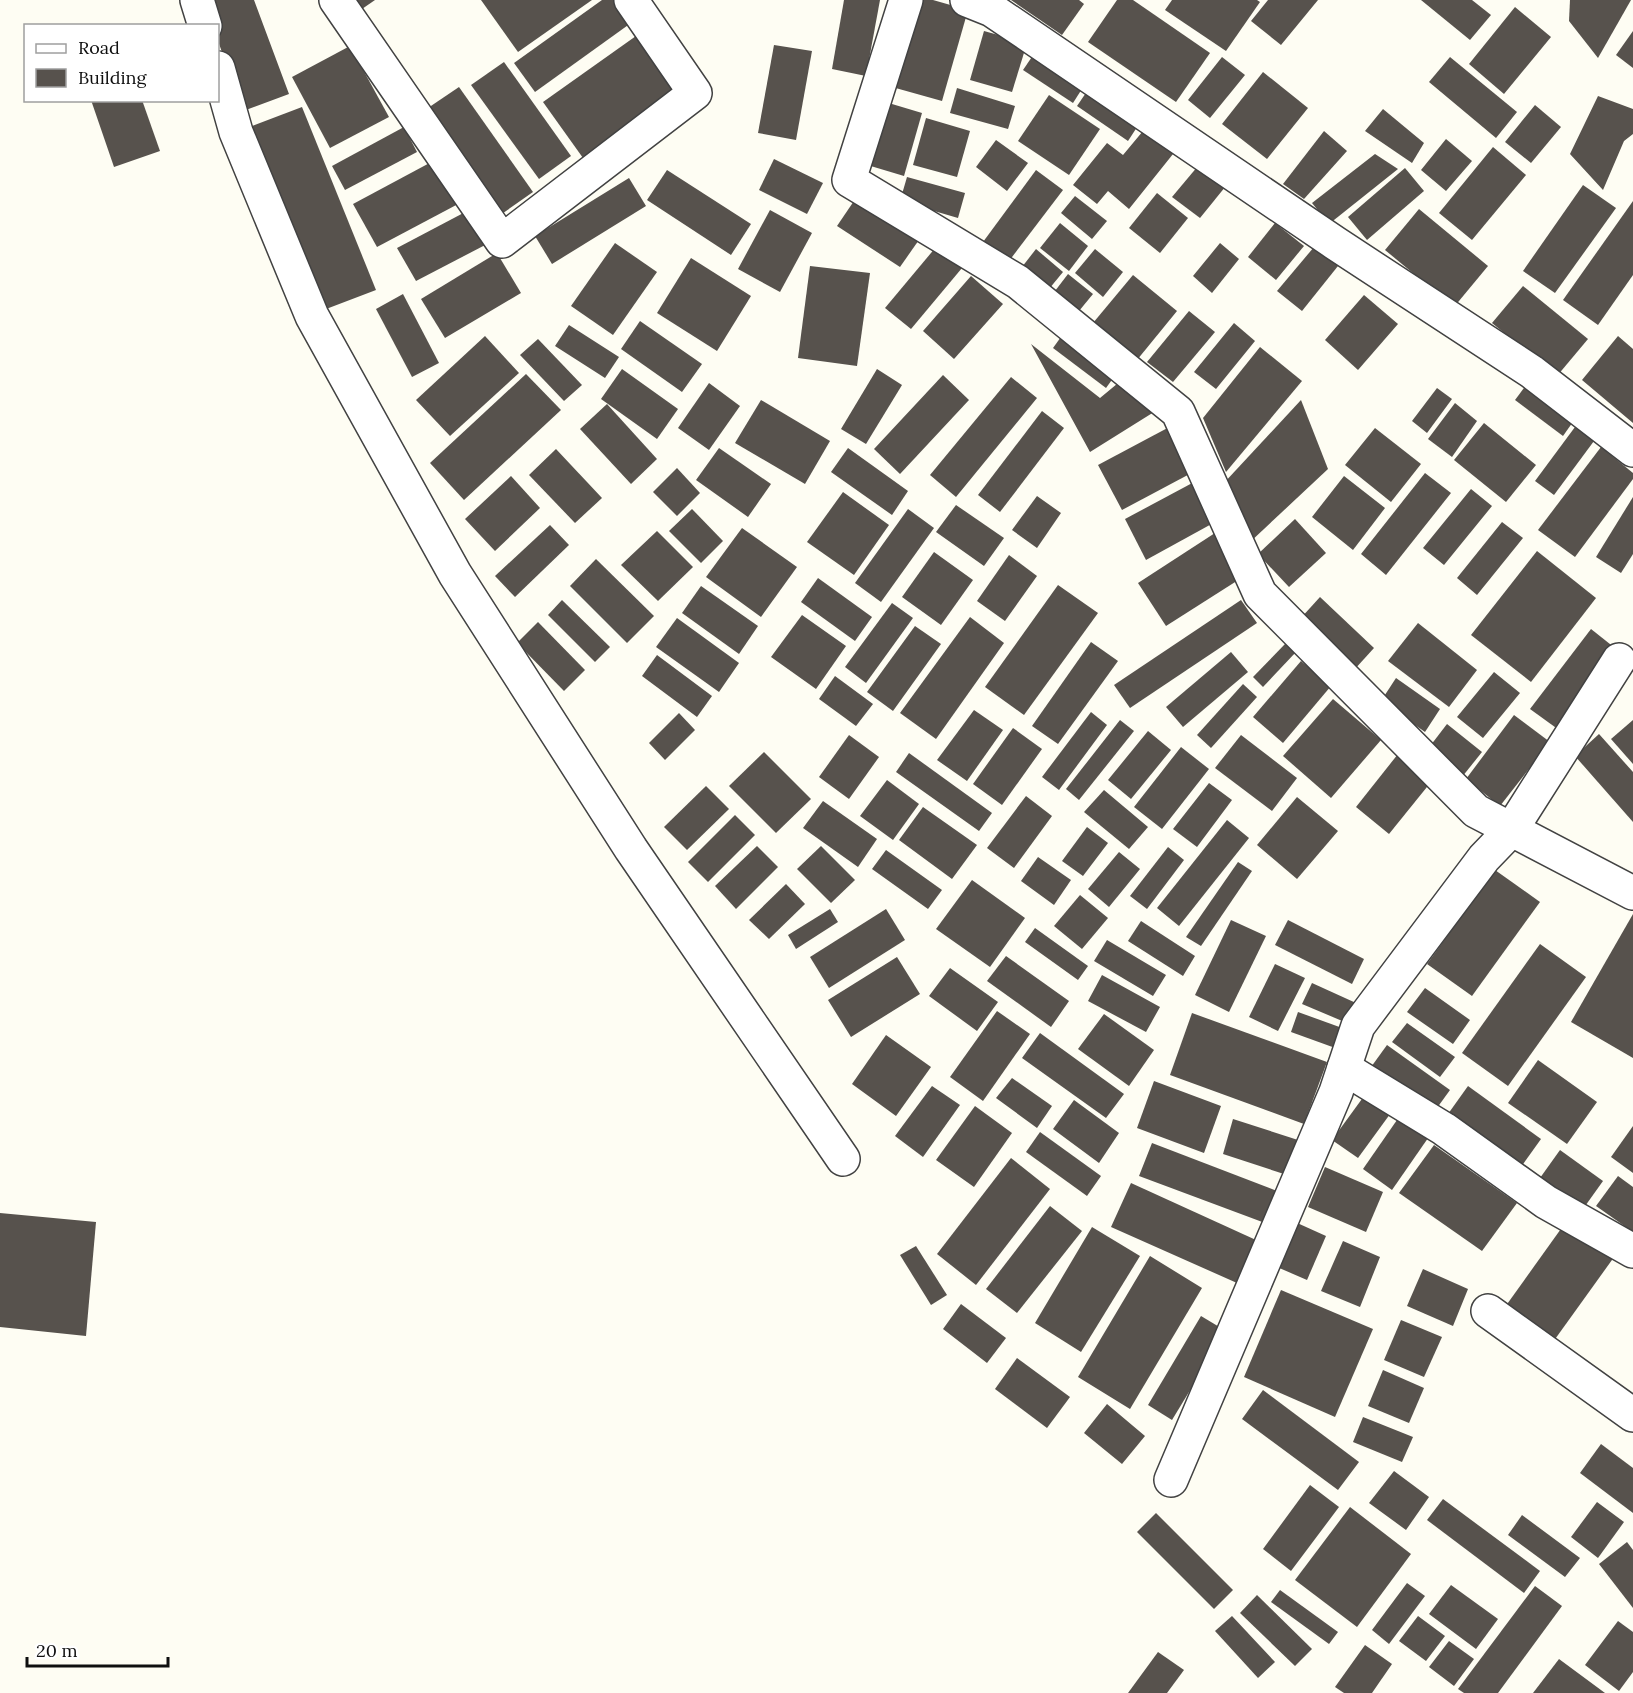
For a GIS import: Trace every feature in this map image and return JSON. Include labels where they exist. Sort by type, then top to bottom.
[{"type":"street","points":[[197,0],[204,24]]},
{"type":"street","points":[[336,0],[502,241],[695,93],[631,0]]},
{"type":"street","points":[[906,0],[849,180],[1018,282],[1178,412],[1260,594],[1476,811],[1633,893]]},
{"type":"street","points":[[967,0],[992,10],[1335,243],[1532,372],[1633,450]]},
{"type":"street","points":[[219,72],[236,132],[312,316],[455,574],[631,849],[843,1159]]},
{"type":"street","points":[[1171,1480],[1336,1092],[1358,1026],[1484,858],[1511,830],[1619,660]]},
{"type":"street","points":[[1344,1068],[1444,1129],[1546,1202],[1633,1251]]},
{"type":"street","points":[[1488,1311],[1633,1415]]},
{"type":"building","points":[[202,0],[254,0],[289,94],[243,111],[219,44],[219,24],[217,24]]},
{"type":"building","points":[[356,0],[375,0],[362,9]]},
{"type":"building","points":[[481,0],[592,0],[518,52]]},
{"type":"building","points":[[602,0],[615,0],[631,23],[535,92],[514,63]]},
{"type":"building","points":[[844,0],[880,0],[866,76],[832,69]]},
{"type":"building","points":[[917,0],[933,0],[968,10],[942,101],[892,87]]},
{"type":"building","points":[[1011,0],[1079,0],[1084,4],[1062,35]]},
{"type":"building","points":[[1117,0],[1133,0],[1210,53],[1176,102],[1088,42]]},
{"type":"building","points":[[1172,0],[1257,0],[1260,2],[1226,51],[1165,10]]},
{"type":"building","points":[[1268,0],[1318,0],[1281,45],[1251,21]]},
{"type":"building","points":[[1421,0],[1472,0],[1491,15],[1470,40]]},
{"type":"building","points":[[1570,0],[1631,0],[1598,58],[1569,21]]},
{"type":"building","points":[[1515,7],[1551,37],[1504,94],[1469,64]]},
{"type":"building","points":[[984,31],[1027,43],[1012,92],[970,80]]},
{"type":"building","points":[[1633,31],[1633,68],[1616,55]]},
{"type":"building","points":[[636,36],[676,92],[583,158],[543,102]]},
{"type":"building","points":[[774,45],[812,51],[796,140],[758,133]]},
{"type":"building","points":[[350,46],[389,117],[330,148],[292,77]]},
{"type":"building","points":[[1038,48],[1087,81],[1073,103],[1023,70]]},
{"type":"building","points":[[1222,57],[1245,75],[1210,118],[1188,100]]},
{"type":"building","points":[[1450,57],[1517,112],[1496,138],[1429,82]]},
{"type":"building","points":[[504,62],[571,156],[539,179],[471,85]]},
{"type":"building","points":[[1263,72],[1308,108],[1267,159],[1222,124]]},
{"type":"building","points":[[1092,84],[1143,118],[1128,141],[1077,106]]},
{"type":"building","points":[[459,87],[533,192],[496,218],[422,112]]},
{"type":"building","points":[[957,88],[1015,106],[1008,129],[950,113]]},
{"type":"building","points":[[1049,95],[1100,129],[1069,175],[1018,141]]},
{"type":"building","points":[[1598,96],[1633,109],[1633,134],[1624,141],[1603,190],[1570,154]]},
{"type":"building","points":[[882,101],[922,113],[904,176],[864,164]]},
{"type":"building","points":[[92,102],[143,102],[160,151],[114,167]]},
{"type":"building","points":[[1535,105],[1561,127],[1531,163],[1505,142]]},
{"type":"building","points":[[302,107],[376,290],[313,314],[239,131]]},
{"type":"building","points":[[1383,109],[1424,143],[1412,163],[1365,131]]},
{"type":"building","points":[[926,118],[970,131],[957,177],[913,165]]},
{"type":"building","points":[[1148,125],[1177,149],[1129,209],[1108,191],[1097,204],[1073,185],[1107,143],[1123,155]]},
{"type":"building","points":[[404,127],[417,152],[345,190],[332,166]]},
{"type":"building","points":[[1324,131],[1347,151],[1304,199],[1283,184]]},
{"type":"building","points":[[1446,139],[1472,161],[1446,191],[1421,170]]},
{"type":"building","points":[[996,140],[1028,163],[1007,191],[976,167]]},
{"type":"building","points":[[1493,147],[1526,175],[1472,240],[1439,213]]},
{"type":"building","points":[[1375,154],[1398,169],[1329,224],[1312,203]]},
{"type":"building","points":[[437,159],[460,203],[377,247],[353,204]]},
{"type":"building","points":[[774,159],[823,183],[807,214],[759,190]]},
{"type":"building","points":[[1203,160],[1230,181],[1200,218],[1172,197]]},
{"type":"building","points":[[1405,168],[1424,191],[1367,240],[1348,217]]},
{"type":"building","points":[[667,170],[751,224],[731,255],[647,200]]},
{"type":"building","points":[[1036,170],[1063,190],[1009,261],[983,242]]},
{"type":"building","points":[[907,177],[965,193],[958,218],[900,201]]},
{"type":"building","points":[[629,178],[646,206],[552,264],[535,236]]},
{"type":"building","points":[[1583,185],[1616,208],[1555,293],[1523,271]]},
{"type":"building","points":[[1157,193],[1188,218],[1160,253],[1129,228]]},
{"type":"building","points":[[858,195],[921,237],[900,267],[837,226]]},
{"type":"building","points":[[1075,196],[1107,221],[1092,239],[1061,213]]},
{"type":"building","points":[[1633,201],[1633,275],[1598,325],[1563,300]]},
{"type":"building","points":[[471,209],[489,243],[416,281],[397,248]]},
{"type":"building","points":[[1419,209],[1488,266],[1454,307],[1385,250]]},
{"type":"building","points":[[770,210],[812,233],[780,292],[738,269]]},
{"type":"building","points":[[1060,223],[1088,246],[1069,271],[1040,248]]},
{"type":"building","points":[[1275,223],[1304,246],[1276,280],[1248,257]]},
{"type":"building","points":[[615,243],[657,272],[613,335],[571,306]]},
{"type":"building","points":[[1220,243],[1239,259],[1212,293],[1193,276]]},
{"type":"building","points":[[936,247],[962,268],[911,329],[885,308]]},
{"type":"building","points":[[1314,247],[1338,266],[1302,311],[1277,291]]},
{"type":"building","points":[[1036,249],[1063,272],[1049,289],[1022,267]]},
{"type":"building","points":[[1095,249],[1123,272],[1103,297],[1075,273]]},
{"type":"building","points":[[497,253],[521,293],[445,338],[421,299]]},
{"type":"building","points":[[691,258],[751,296],[717,351],[657,313]]},
{"type":"building","points":[[810,266],[870,273],[857,366],[798,358]]},
{"type":"building","points":[[1068,274],[1093,294],[1079,311],[1055,291]]},
{"type":"building","points":[[1133,275],[1177,311],[1137,360],[1093,323]]},
{"type":"building","points":[[971,276],[1003,304],[954,359],[923,331]]},
{"type":"building","points":[[1523,286],[1588,339],[1557,376],[1492,323]]},
{"type":"building","points":[[403,294],[439,363],[412,377],[376,309]]},
{"type":"building","points":[[1364,295],[1398,324],[1358,370],[1325,340]]},
{"type":"building","points":[[1189,311],[1215,332],[1173,382],[1147,362]]},
{"type":"building","points":[[640,321],[702,364],[682,392],[621,349]]},
{"type":"building","points":[[1234,323],[1255,341],[1216,389],[1194,372]]},
{"type":"building","points":[[569,325],[619,357],[605,378],[555,346]]},
{"type":"building","points":[[1066,330],[1119,370],[1106,388],[1053,348]]},
{"type":"building","points":[[485,336],[519,373],[450,436],[416,400]]},
{"type":"building","points":[[1618,336],[1633,349],[1633,423],[1582,380]]},
{"type":"building","points":[[538,339],[582,385],[564,401],[520,355]]},
{"type":"building","points":[[1031,344],[1100,398],[1129,374],[1162,407],[1090,452]]},
{"type":"building","points":[[1260,347],[1302,381],[1226,472],[1203,418]]},
{"type":"building","points":[[622,369],[678,409],[657,439],[601,399]]},
{"type":"building","points":[[877,369],[902,385],[866,444],[841,429]]},
{"type":"building","points":[[526,374],[561,410],[464,500],[430,463]]},
{"type":"building","points":[[943,375],[969,400],[900,474],[874,449]]},
{"type":"building","points":[[1011,377],[1037,398],[956,497],[930,475]]},
{"type":"building","points":[[709,383],[740,406],[709,450],[678,428]]},
{"type":"building","points":[[1527,384],[1575,419],[1563,436],[1515,400]]},
{"type":"building","points":[[1437,388],[1452,399],[1427,433],[1412,421]]},
{"type":"building","points":[[761,400],[830,441],[805,484],[735,443]]},
{"type":"building","points":[[1301,400],[1328,469],[1249,543],[1223,484]]},
{"type":"building","points":[[1455,403],[1477,421],[1452,457],[1428,439]]},
{"type":"building","points":[[607,404],[657,459],[631,484],[580,429]]},
{"type":"building","points":[[1042,411],[1064,428],[1000,512],[978,495]]},
{"type":"building","points":[[1484,423],[1536,465],[1506,502],[1454,460]]},
{"type":"building","points":[[1175,424],[1199,469],[1122,510],[1098,465]]},
{"type":"building","points":[[1575,427],[1594,441],[1554,495],[1535,481]]},
{"type":"building","points":[[1375,428],[1421,464],[1391,502],[1345,465]]},
{"type":"building","points":[[1601,447],[1633,473],[1633,479],[1575,557],[1538,530]]},
{"type":"building","points":[[719,448],[771,484],[748,517],[696,480]]},
{"type":"building","points":[[848,448],[908,491],[892,515],[831,472]]},
{"type":"building","points":[[556,449],[602,498],[575,523],[529,475]]},
{"type":"building","points":[[677,468],[700,493],[677,516],[653,492]]},
{"type":"building","points":[[1425,473],[1451,493],[1386,575],[1361,554]]},
{"type":"building","points":[[511,476],[540,508],[495,551],[465,519]]},
{"type":"building","points":[[1344,476],[1385,508],[1353,550],[1312,517]]},
{"type":"building","points":[[1196,481],[1217,521],[1146,560],[1125,519]]},
{"type":"building","points":[[1471,489],[1492,506],[1444,565],[1423,548]]},
{"type":"building","points":[[843,492],[889,525],[854,575],[807,542]]},
{"type":"building","points":[[1037,496],[1061,513],[1037,548],[1012,530]]},
{"type":"building","points":[[1633,497],[1633,554],[1621,573],[1596,557]]},
{"type":"building","points":[[956,505],[1004,538],[984,566],[936,532]]},
{"type":"building","points":[[692,509],[723,541],[701,563],[669,531]]},
{"type":"building","points":[[908,509],[934,528],[881,602],[855,583]]},
{"type":"building","points":[[1295,519],[1326,553],[1289,587],[1258,554]]},
{"type":"building","points":[[1502,522],[1523,538],[1477,595],[1457,578]]},
{"type":"building","points":[[550,525],[569,545],[515,597],[495,576]]},
{"type":"building","points":[[742,528],[797,567],[761,617],[706,577]]},
{"type":"building","points":[[657,531],[693,567],[658,601],[621,565]]},
{"type":"building","points":[[1215,533],[1243,577],[1166,626],[1138,583]]},
{"type":"building","points":[[1537,551],[1596,598],[1531,682],[1471,635]]},
{"type":"building","points":[[934,552],[973,580],[941,625],[902,597]]},
{"type":"building","points":[[1009,555],[1037,576],[1005,621],[977,601]]},
{"type":"building","points":[[596,559],[654,616],[627,643],[570,586]]},
{"type":"building","points":[[818,578],[872,617],[855,641],[801,602]]},
{"type":"building","points":[[1058,585],[1098,613],[1024,715],[985,687]]},
{"type":"building","points":[[701,586],[758,626],[739,654],[682,613]]},
{"type":"building","points":[[1320,597],[1374,648],[1354,670],[1300,619]]},
{"type":"building","points":[[562,600],[610,647],[595,662],[548,615]]},
{"type":"building","points":[[1241,600],[1257,623],[1130,708],[1114,685]]},
{"type":"building","points":[[892,603],[913,618],[866,683],[845,667]]},
{"type":"building","points":[[802,615],[846,646],[816,689],[771,657]]},
{"type":"building","points":[[970,617],[1004,643],[936,739],[900,713]]},
{"type":"building","points":[[677,618],[739,663],[719,692],[656,647]]},
{"type":"building","points":[[538,622],[585,670],[564,691],[517,643]]},
{"type":"building","points":[[1418,623],[1477,670],[1449,707],[1388,661]]},
{"type":"building","points":[[915,626],[941,644],[893,711],[867,692]]},
{"type":"building","points":[[1591,629],[1620,652],[1559,730],[1530,709]]},
{"type":"building","points":[[1091,642],[1118,661],[1058,744],[1032,726]]},
{"type":"building","points":[[1286,643],[1296,652],[1263,687],[1253,677]]},
{"type":"building","points":[[1231,652],[1248,672],[1183,727],[1166,707]]},
{"type":"building","points":[[657,655],[712,696],[697,717],[642,676]]},
{"type":"building","points":[[1301,661],[1331,686],[1283,743],[1253,717]]},
{"type":"building","points":[[1494,672],[1520,693],[1483,738],[1457,717]]},
{"type":"building","points":[[835,676],[873,704],[856,726],[819,699]]},
{"type":"building","points":[[1396,678],[1440,709],[1425,732],[1381,701]]},
{"type":"building","points":[[1243,684],[1257,697],[1211,748],[1197,735]]},
{"type":"building","points":[[1333,699],[1381,740],[1331,798],[1283,756]]},
{"type":"building","points":[[974,710],[1003,730],[967,781],[937,760]]},
{"type":"building","points":[[1091,712],[1107,725],[1059,790],[1042,777]]},
{"type":"building","points":[[679,713],[695,730],[665,760],[649,743]]},
{"type":"building","points":[[1514,715],[1550,742],[1500,806],[1466,779]]},
{"type":"building","points":[[1120,720],[1134,731],[1079,800],[1066,789]]},
{"type":"building","points":[[1633,720],[1633,764],[1611,739]]},
{"type":"building","points":[[1447,724],[1482,752],[1458,782],[1424,754]]},
{"type":"building","points":[[1013,728],[1042,749],[1002,805],[973,784]]},
{"type":"building","points":[[1148,731],[1171,750],[1131,799],[1108,780]]},
{"type":"building","points":[[1599,734],[1633,772],[1633,822],[1575,756]]},
{"type":"building","points":[[849,735],[879,757],[849,799],[819,777]]},
{"type":"building","points":[[1241,735],[1297,778],[1272,811],[1215,768]]},
{"type":"building","points":[[1181,747],[1209,769],[1162,829],[1134,807]]},
{"type":"building","points":[[764,752],[811,799],[776,833],[729,786]]},
{"type":"building","points":[[909,753],[992,813],[979,831],[896,772]]},
{"type":"building","points":[[1398,754],[1431,782],[1389,834],[1356,807]]},
{"type":"building","points":[[887,780],[919,804],[893,840],[860,816]]},
{"type":"building","points":[[1209,783],[1232,800],[1197,847],[1173,829]]},
{"type":"building","points":[[706,786],[729,809],[687,850],[664,827]]},
{"type":"building","points":[[1104,790],[1148,827],[1129,849],[1084,812]]},
{"type":"building","points":[[1026,796],[1052,816],[1014,868],[987,848]]},
{"type":"building","points":[[1297,797],[1338,831],[1297,879],[1257,845]]},
{"type":"building","points":[[823,801],[877,839],[858,867],[803,828]]},
{"type":"building","points":[[923,807],[977,845],[952,879],[899,840]]},
{"type":"building","points":[[735,815],[755,835],[708,882],[688,862]]},
{"type":"building","points":[[1227,820],[1249,838],[1179,926],[1157,908]]},
{"type":"building","points":[[1087,827],[1108,843],[1083,876],[1062,861]]},
{"type":"building","points":[[757,846],[778,867],[736,909],[715,886]]},
{"type":"building","points":[[821,846],[855,880],[831,903],[797,869]]},
{"type":"building","points":[[1168,847],[1184,860],[1147,909],[1130,896]]},
{"type":"building","points":[[886,850],[942,890],[928,909],[872,869]]},
{"type":"building","points":[[1119,852],[1140,869],[1109,907],[1088,889]]},
{"type":"building","points":[[1038,857],[1071,880],[1054,905],[1021,881]]},
{"type":"building","points":[[1238,862],[1252,871],[1201,946],[1186,937]]},
{"type":"building","points":[[1495,870],[1540,902],[1472,996],[1427,964]]},
{"type":"building","points":[[972,880],[1025,918],[990,967],[936,929]]},
{"type":"building","points":[[786,884],[805,904],[769,939],[749,920]]},
{"type":"building","points":[[1080,895],[1108,918],[1082,949],[1054,926]]},
{"type":"building","points":[[830,909],[838,922],[796,949],[788,935]]},
{"type":"building","points":[[886,909],[905,940],[829,988],[810,957]]},
{"type":"building","points":[[1633,914],[1633,1058],[1571,1022]]},
{"type":"building","points":[[1231,920],[1266,936],[1229,1012],[1195,995]]},
{"type":"building","points":[[1288,920],[1364,959],[1352,984],[1275,945]]},
{"type":"building","points":[[1141,921],[1195,956],[1183,976],[1128,941]]},
{"type":"building","points":[[1035,928],[1088,966],[1078,980],[1025,942]]},
{"type":"building","points":[[1107,940],[1166,975],[1153,996],[1094,961]]},
{"type":"building","points":[[1540,944],[1586,977],[1508,1086],[1462,1053]]},
{"type":"building","points":[[1006,956],[1069,1001],[1051,1027],[987,981]]},
{"type":"building","points":[[897,957],[920,994],[851,1037],[828,1000]]},
{"type":"building","points":[[1275,964],[1305,978],[1278,1031],[1249,1017]]},
{"type":"building","points":[[950,968],[998,1002],[977,1031],[929,996]]},
{"type":"building","points":[[1102,975],[1160,1007],[1146,1032],[1088,1001]]},
{"type":"building","points":[[1312,983],[1356,1003],[1347,1023],[1302,1004]]},
{"type":"building","points":[[1425,988],[1470,1020],[1453,1044],[1407,1012]]},
{"type":"building","points":[[997,1011],[1030,1034],[983,1101],[950,1077]]},
{"type":"building","points":[[1298,1012],[1345,1029],[1338,1049],[1291,1032]]},
{"type":"building","points":[[1192,1013],[1327,1062],[1304,1124],[1170,1075]]},
{"type":"building","points":[[1104,1014],[1154,1050],[1129,1086],[1078,1049]]},
{"type":"building","points":[[1407,1023],[1455,1057],[1440,1077],[1392,1042]]},
{"type":"building","points":[[1040,1033],[1124,1094],[1106,1118],[1022,1058]]},
{"type":"building","points":[[886,1035],[931,1067],[896,1116],[852,1084]]},
{"type":"building","points":[[1387,1045],[1450,1090],[1429,1119],[1366,1074]]},
{"type":"building","points":[[1538,1060],[1597,1102],[1567,1144],[1508,1103]]},
{"type":"building","points":[[1012,1078],[1052,1106],[1037,1128],[996,1098]]},
{"type":"building","points":[[1154,1081],[1221,1106],[1204,1153],[1137,1128]]},
{"type":"building","points":[[932,1086],[960,1105],[923,1157],[895,1136]]},
{"type":"building","points":[[1468,1086],[1541,1139],[1521,1167],[1448,1114]]},
{"type":"building","points":[[1367,1092],[1393,1110],[1358,1158],[1332,1140]]},
{"type":"building","points":[[1074,1100],[1119,1133],[1099,1163],[1053,1129]]},
{"type":"building","points":[[975,1106],[1012,1133],[974,1187],[936,1160]]},
{"type":"building","points":[[1406,1107],[1435,1128],[1392,1190],[1363,1169]]},
{"type":"building","points":[[1233,1119],[1298,1140],[1287,1175],[1223,1154]]},
{"type":"building","points":[[1633,1126],[1633,1173],[1611,1157]]},
{"type":"building","points":[[1040,1132],[1101,1176],[1087,1196],[1026,1152]]},
{"type":"building","points":[[1152,1143],[1277,1191],[1265,1223],[1139,1176]]},
{"type":"building","points":[[1434,1145],[1517,1203],[1482,1251],[1399,1193]]},
{"type":"building","points":[[1560,1150],[1603,1181],[1578,1216],[1535,1185]]},
{"type":"building","points":[[1011,1158],[1050,1189],[976,1285],[937,1254]]},
{"type":"building","points":[[1325,1167],[1383,1192],[1366,1232],[1308,1207]]},
{"type":"building","points":[[1618,1176],[1633,1187],[1633,1232],[1596,1206]]},
{"type":"building","points":[[1131,1183],[1256,1240],[1237,1283],[1111,1227]]},
{"type":"building","points":[[1050,1206],[1082,1231],[1017,1313],[986,1289]]},
{"type":"building","points":[[0,1213],[96,1222],[86,1336],[0,1327]]},
{"type":"building","points":[[1568,1219],[1617,1253],[1553,1342],[1505,1307]]},
{"type":"building","points":[[1295,1222],[1326,1236],[1307,1280],[1277,1267]]},
{"type":"building","points":[[1092,1227],[1140,1256],[1081,1352],[1035,1323]]},
{"type":"building","points":[[1343,1241],[1380,1257],[1360,1307],[1321,1291]]},
{"type":"building","points":[[916,1246],[947,1295],[931,1305],[900,1255]]},
{"type":"building","points":[[1150,1256],[1202,1288],[1130,1409],[1078,1377]]},
{"type":"building","points":[[1423,1269],[1468,1289],[1453,1326],[1407,1306]]},
{"type":"building","points":[[1281,1290],[1373,1329],[1335,1417],[1244,1377]]},
{"type":"building","points":[[961,1304],[1006,1338],[987,1363],[943,1329]]},
{"type":"building","points":[[1201,1316],[1226,1331],[1172,1420],[1148,1405]]},
{"type":"building","points":[[1401,1320],[1442,1337],[1424,1377],[1384,1360]]},
{"type":"building","points":[[1017,1358],[1070,1397],[1047,1428],[995,1389]]},
{"type":"building","points":[[1383,1370],[1424,1388],[1409,1423],[1368,1406]]},
{"type":"building","points":[[1263,1390],[1359,1462],[1338,1490],[1242,1419]]},
{"type":"building","points":[[1107,1404],[1145,1436],[1122,1464],[1084,1433]]},
{"type":"building","points":[[1363,1417],[1413,1437],[1402,1462],[1353,1442]]},
{"type":"building","points":[[1601,1444],[1633,1468],[1633,1513],[1580,1473]]},
{"type":"building","points":[[1394,1471],[1429,1497],[1406,1530],[1369,1503]]},
{"type":"building","points":[[1310,1485],[1339,1507],[1291,1571],[1263,1549]]},
{"type":"building","points":[[1443,1499],[1540,1571],[1524,1593],[1427,1520]]},
{"type":"building","points":[[1597,1502],[1624,1522],[1598,1558],[1571,1537]]},
{"type":"building","points":[[1350,1507],[1411,1554],[1357,1627],[1295,1580]]},
{"type":"building","points":[[1156,1513],[1233,1590],[1214,1609],[1137,1532]]},
{"type":"building","points":[[1522,1515],[1580,1558],[1565,1577],[1508,1535]]},
{"type":"building","points":[[1627,1542],[1633,1550],[1633,1608],[1599,1564]]},
{"type":"building","points":[[1407,1583],[1425,1596],[1389,1644],[1372,1630]]},
{"type":"building","points":[[1451,1585],[1498,1619],[1476,1649],[1429,1614]]},
{"type":"building","points":[[1535,1586],[1562,1606],[1498,1693],[1464,1693],[1458,1689]]},
{"type":"building","points":[[1280,1590],[1338,1632],[1329,1644],[1271,1602]]},
{"type":"building","points":[[1257,1595],[1312,1649],[1295,1666],[1240,1613]]},
{"type":"building","points":[[1232,1616],[1275,1662],[1258,1678],[1215,1631]]},
{"type":"building","points":[[1418,1616],[1445,1636],[1426,1661],[1399,1641]]},
{"type":"building","points":[[1618,1621],[1633,1632],[1633,1672],[1619,1691],[1585,1665]]},
{"type":"building","points":[[1449,1641],[1474,1659],[1454,1686],[1429,1667]]},
{"type":"building","points":[[1365,1645],[1392,1664],[1372,1693],[1344,1693],[1335,1687]]},
{"type":"building","points":[[1158,1652],[1184,1670],[1167,1693],[1128,1693]]},
{"type":"building","points":[[1559,1659],[1605,1693],[1533,1693]]}]
